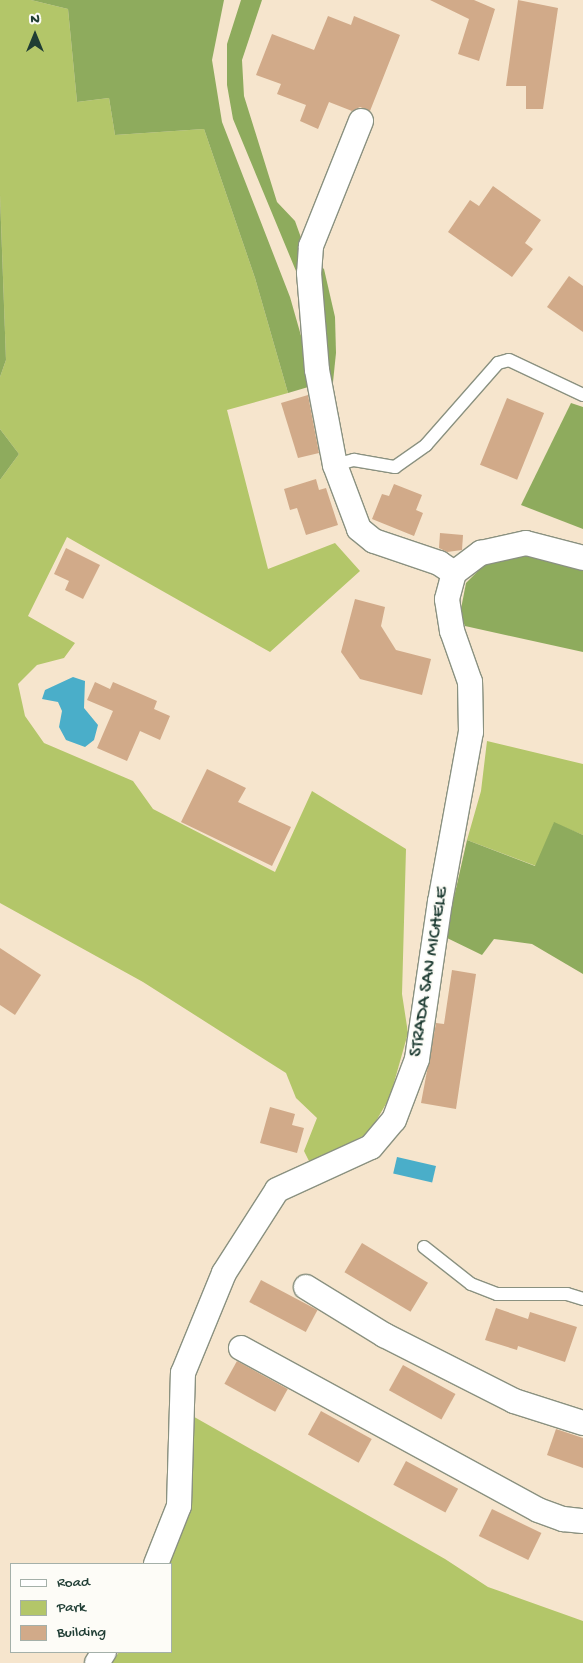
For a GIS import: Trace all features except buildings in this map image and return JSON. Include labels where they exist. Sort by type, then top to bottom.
[{"type":"street","points":[[361,121],[311,246],[309,273],[316,370],[335,465],[359,529],[374,541],[439,563],[454,574],[482,554],[526,544],[583,558]]},
{"type":"street","name":"STRADA SAN MICHELE","points":[[156,1563],[179,1506],[183,1373],[224,1273],[277,1190],[371,1147],[394,1120],[417,1059],[440,902],[471,732],[470,682],[452,631],[447,599],[454,574]]},
{"type":"street","points":[[306,1287],[384,1335],[514,1401],[583,1423]]},
{"type":"street","points":[[241,1348],[538,1510],[563,1519],[583,1521]]},
{"type":"lane","points":[[335,465],[354,460],[395,467],[426,445],[498,363],[509,360],[583,395]]},
{"type":"lane","points":[[424,1247],[471,1284],[497,1294],[567,1294],[583,1299]]},
{"type":"green space","points":[[0,0],[31,0],[68,9],[77,102],[109,98],[115,135],[204,129],[255,278],[288,393],[227,410],[268,569],[335,543],[360,571],[270,652],[67,537],[28,616],[75,643],[64,658],[37,665],[18,684],[25,716],[44,743],[133,781],[153,809],[275,872],[312,791],[406,849],[402,994],[408,1033],[390,1097],[369,1133],[310,1163],[304,1151],[317,1118],[296,1098],[286,1073],[143,982],[0,903],[0,480],[19,454],[0,429],[0,377],[6,360],[0,195]]},
{"type":"green space","points":[[31,0],[224,0],[212,60],[222,122],[290,297],[315,385],[288,393],[255,278],[204,129],[115,135],[109,98],[77,102],[68,9]]},
{"type":"green space","points":[[241,0],[262,0],[242,60],[244,96],[277,202],[295,221],[304,246],[308,300],[233,119],[227,85],[227,44]]},
{"type":"green space","points":[[0,195],[6,360],[0,377]]},
{"type":"green space","points":[[314,261],[324,269],[335,317],[336,353],[330,411]]},
{"type":"green space","points":[[571,403],[583,407],[583,529],[521,505]]},
{"type":"green space","points":[[0,429],[19,454],[0,480]]},
{"type":"green space","points":[[523,555],[583,569],[583,652],[465,626],[460,614],[466,583],[485,564]]},
{"type":"green space","points":[[487,741],[583,764],[583,835],[554,823],[536,866],[467,840],[481,791]]},
{"type":"green space","points":[[554,822],[583,835],[583,974],[532,944],[494,939],[482,955],[445,937],[467,840],[535,866]]},
{"type":"green space","points":[[189,1414],[445,1559],[488,1587],[583,1621],[583,1663],[112,1663],[118,1653],[172,1653],[172,1563],[165,1563]]},
{"type":"water","points":[[73,677],[85,681],[84,708],[98,725],[94,740],[85,747],[66,740],[59,727],[62,711],[58,702],[42,699],[45,690]]},
{"type":"water","points":[[397,1157],[436,1166],[432,1183],[393,1174]]}]
